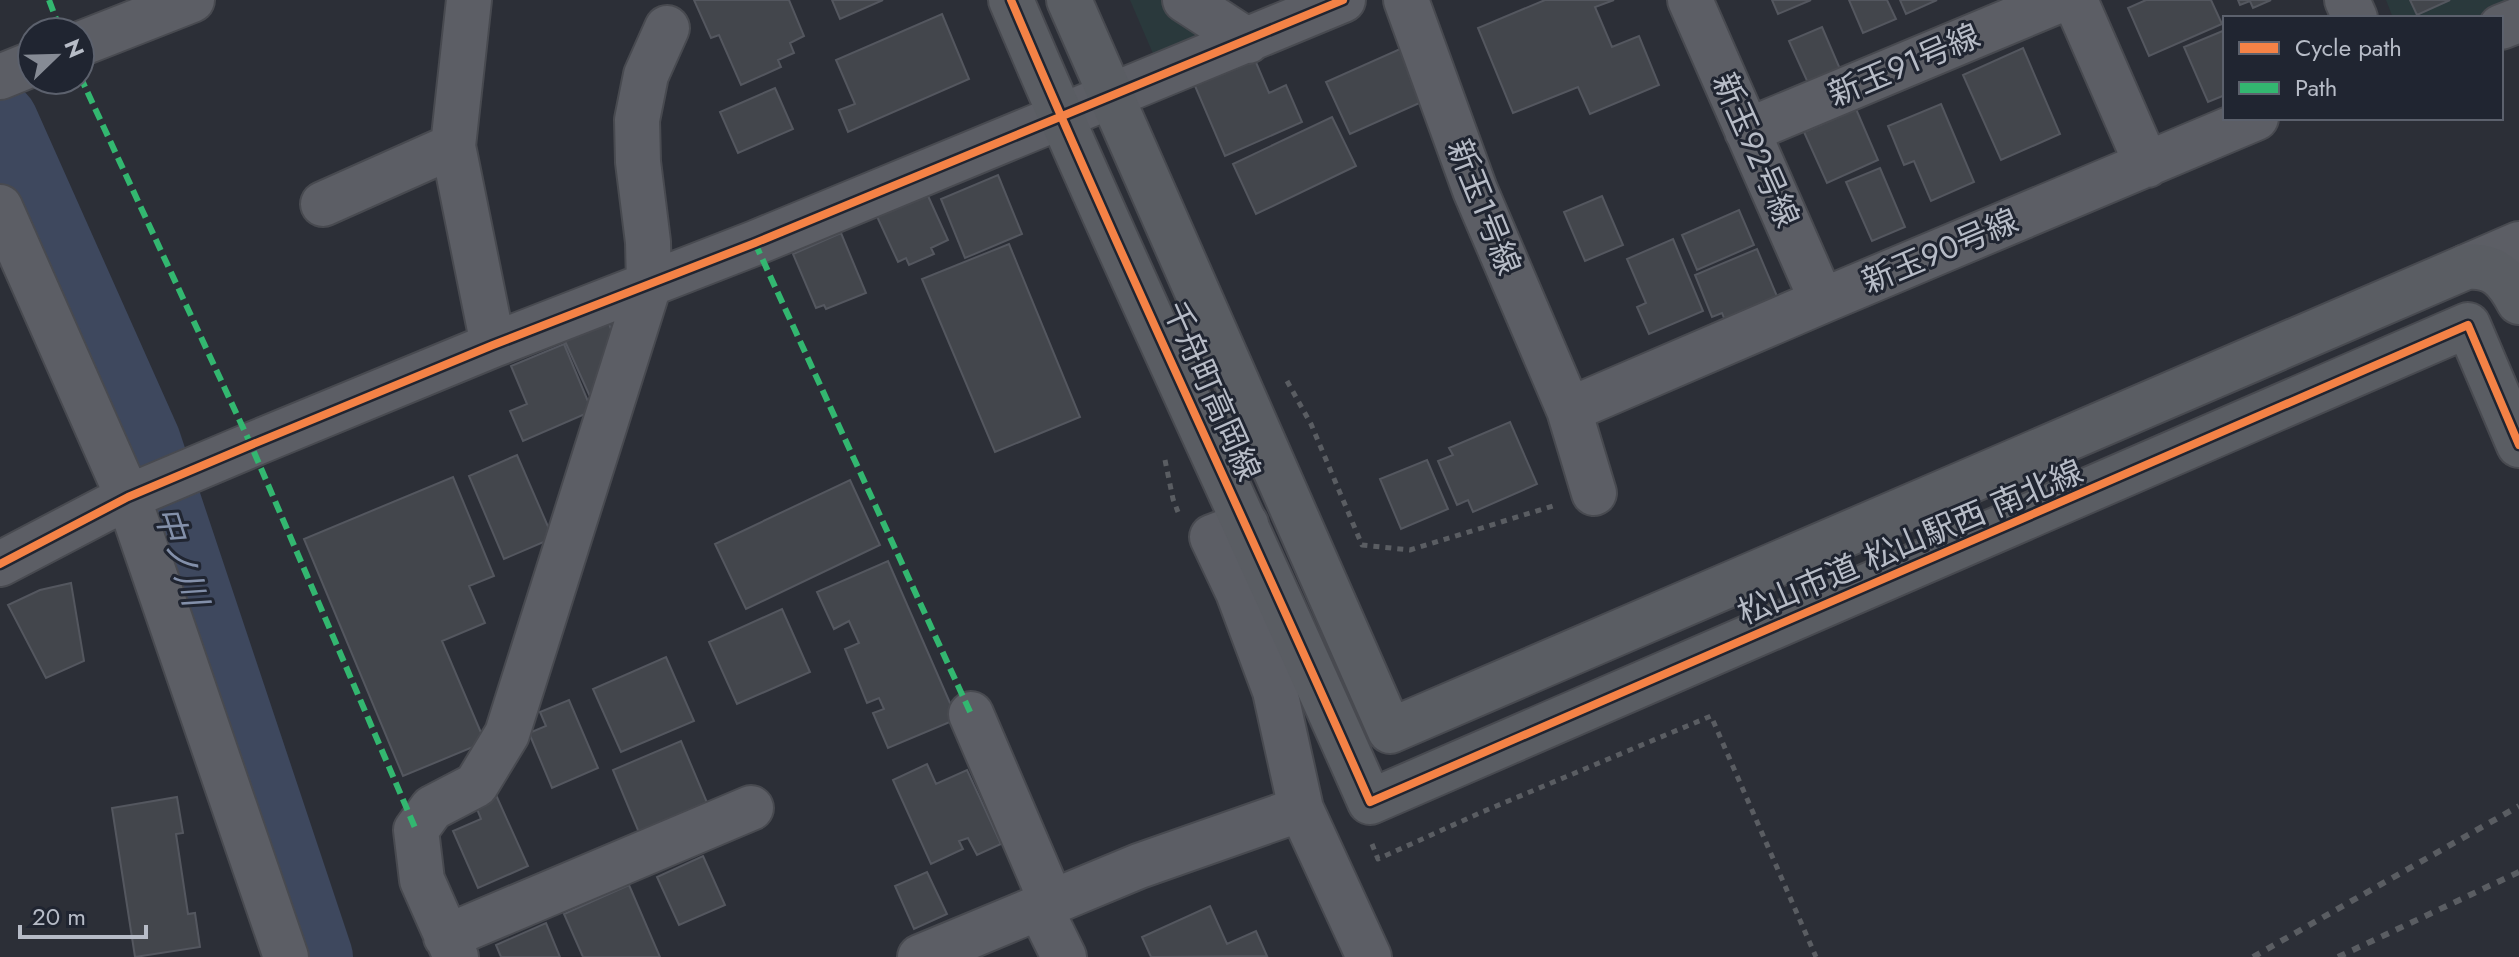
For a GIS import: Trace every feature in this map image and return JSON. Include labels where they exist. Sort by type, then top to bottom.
[{"type":"street","points":[[96,38],[192,0]]},
{"type":"street","points":[[469,0],[453,146],[493,345]]},
{"type":"street","name":"千舟町高岡線","points":[[1011,0],[1061,118],[1370,802]]},
{"type":"street","name":"千舟町高岡線","points":[[1069,0],[1390,731]]},
{"type":"street","points":[[1185,0],[1248,41]]},
{"type":"street","points":[[0,564],[151,487],[493,345],[1061,118],[1343,0]]},
{"type":"street","name":"新玉1号線","points":[[1406,0],[1475,190],[1569,410],[1594,493]]},
{"type":"street","name":"新玉92号線","points":[[1690,0],[1822,301]]},
{"type":"street","name":"新玉91号線","points":[[1747,131],[2060,0]]},
{"type":"street","points":[[2075,0],[2147,165]]},
{"type":"street","points":[[667,28],[646,75],[637,120],[649,285],[507,734],[476,785],[432,808],[416,830],[422,880],[451,947],[751,808]]},
{"type":"street","name":"新玉90号線","points":[[1569,410],[2251,120]]},
{"type":"street","points":[[323,204],[453,146]]},
{"type":"street","points":[[0,207],[151,487],[286,957]]},
{"type":"street","name":"松山市道 松山駅西 南北線","points":[[1390,731],[2519,244]]},
{"type":"street","points":[[2466,267],[2485,267],[2503,276],[2519,302]]},
{"type":"street","name":"松山市道 松山駅西 南北線","points":[[1370,802],[2468,325],[2519,445]]},
{"type":"street","points":[[1246,524],[1212,537],[1238,592],[1275,691],[1301,809],[1369,957]]},
{"type":"street","points":[[971,714],[1064,957]]},
{"type":"street","points":[[920,957],[1139,866],[1301,809]]},
{"type":"path","points":[[1164,456],[1179,513]]},
{"type":"path","points":[[1362,545],[1410,550],[1594,493]]},
{"type":"shaded area","points":[[1130,0],[1162,0],[1213,32],[1154,56]]},
{"type":"shaded area","points":[[2386,0],[2515,0],[2478,16],[2392,16]]},
{"type":"building","points":[[694,0],[789,0],[804,36],[790,43],[794,53],[778,60],[781,67],[741,85],[719,35],[711,38]]},
{"type":"building","points":[[832,0],[883,0],[840,19]]},
{"type":"building","points":[[1545,0],[1614,0],[1595,7],[1612,47],[1639,36],[1659,85],[1590,114],[1578,87],[1513,113],[1478,28]]},
{"type":"building","points":[[1772,0],[1811,0],[1778,14]]},
{"type":"building","points":[[1849,0],[1887,0],[1896,19],[1863,33]]},
{"type":"building","points":[[1900,0],[1937,0],[1906,14]]},
{"type":"building","points":[[2146,0],[2211,0],[2222,24],[2149,56],[2128,8]]},
{"type":"building","points":[[2238,0],[2271,0],[2253,8],[2250,1],[2240,5]]},
{"type":"building","points":[[2410,0],[2450,0],[2417,15]]},
{"type":"building","points":[[942,14],[969,79],[848,132],[839,110],[855,104],[836,60]]},
{"type":"building","points":[[1822,27],[1840,69],[1808,83],[1789,41]]},
{"type":"building","points":[[2223,31],[2223,96],[2208,102],[2184,47]]},
{"type":"building","points":[[2023,48],[2060,134],[2001,160],[1963,75]]},
{"type":"building","points":[[1400,49],[1424,101],[1350,134],[1326,82]]},
{"type":"building","points":[[1252,53],[1269,93],[1286,85],[1302,122],[1225,156],[1192,79]]},
{"type":"building","points":[[775,88],[793,129],[738,153],[720,112]]},
{"type":"building","points":[[1941,104],[1974,182],[1931,201],[1914,161],[1904,165],[1888,126]]},
{"type":"building","points":[[1856,109],[1878,160],[1827,183],[1804,132]]},
{"type":"building","points":[[1332,117],[1356,166],[1256,214],[1233,164]]},
{"type":"building","points":[[1880,168],[1905,227],[1872,241],[1846,182]]},
{"type":"building","points":[[998,175],[1022,234],[965,258],[941,199]]},
{"type":"building","points":[[924,187],[948,240],[931,248],[934,254],[909,265],[906,258],[898,262],[874,210]]},
{"type":"building","points":[[1602,196],[1623,245],[1585,261],[1564,212]]},
{"type":"building","points":[[1739,210],[1754,245],[1697,270],[1682,235]]},
{"type":"building","points":[[841,233],[866,293],[826,309],[824,305],[816,308],[793,254]]},
{"type":"building","points":[[1673,239],[1703,311],[1649,334],[1637,307],[1646,303],[1627,259]]},
{"type":"building","points":[[1009,244],[1080,417],[995,452],[922,279]]},
{"type":"building","points":[[1757,249],[1779,301],[1726,323],[1722,313],[1712,317],[1695,275]]},
{"type":"building","points":[[607,319],[614,336],[592,401],[564,339]]},
{"type":"building","points":[[564,344],[592,411],[523,441],[510,411],[527,404],[511,366]]},
{"type":"building","points":[[1510,422],[1537,484],[1473,512],[1468,500],[1457,505],[1438,461],[1453,455],[1449,448]]},
{"type":"building","points":[[517,455],[553,538],[504,559],[469,476]]},
{"type":"building","points":[[1427,460],[1448,509],[1401,529],[1380,479]]},
{"type":"building","points":[[453,477],[494,576],[469,586],[485,623],[442,641],[485,742],[403,776],[304,539]]},
{"type":"building","points":[[850,480],[880,545],[746,609],[715,544]]},
{"type":"building","points":[[888,561],[957,719],[888,748],[873,713],[884,709],[879,698],[867,703],[845,649],[859,643],[849,621],[834,629],[817,592]]},
{"type":"building","points":[[71,583],[84,661],[46,678],[8,605],[40,590]]},
{"type":"building","points":[[782,609],[810,672],[737,704],[709,642]]},
{"type":"building","points":[[666,657],[694,721],[621,752],[593,689]]},
{"type":"building","points":[[569,700],[598,768],[552,788],[529,733],[546,726],[540,712]]},
{"type":"building","points":[[681,741],[708,805],[640,835],[613,770]]},
{"type":"building","points":[[927,764],[936,784],[967,770],[1001,844],[977,855],[968,838],[959,841],[963,849],[931,864],[893,780]]},
{"type":"building","points":[[496,795],[528,866],[478,888],[453,831],[481,819],[475,804]]},
{"type":"building","points":[[177,797],[183,833],[176,834],[188,914],[195,913],[200,947],[135,957],[112,808]]},
{"type":"building","points":[[703,856],[725,905],[679,925],[657,877]]},
{"type":"building","points":[[927,872],[947,914],[914,929],[895,886]]},
{"type":"building","points":[[629,885],[660,957],[583,957],[564,914]]},
{"type":"building","points":[[1210,906],[1227,944],[1256,931],[1267,956],[1151,957],[1142,937]]},
{"type":"building","points":[[546,923],[560,957],[501,957],[496,945]]},
{"type":"waterway","name":"中ノ川","points":[[0,121],[143,442],[315,957]]},
{"type":"railway","points":[[2253,957],[2519,806]]},
{"type":"railway","points":[[2338,957],[2519,872]]},
{"type":"marked path","points":[[49,0],[55,16]]},
{"type":"marked path","points":[[89,96],[251,445],[416,830]]},
{"type":"marked path","points":[[755,243],[971,714]]},
{"type":"cycle path","points":[[1011,0],[1370,802],[2468,325],[2519,445]]},
{"type":"cycle path","points":[[0,564],[128,497],[251,445],[493,345],[755,243],[1343,0]]}]
